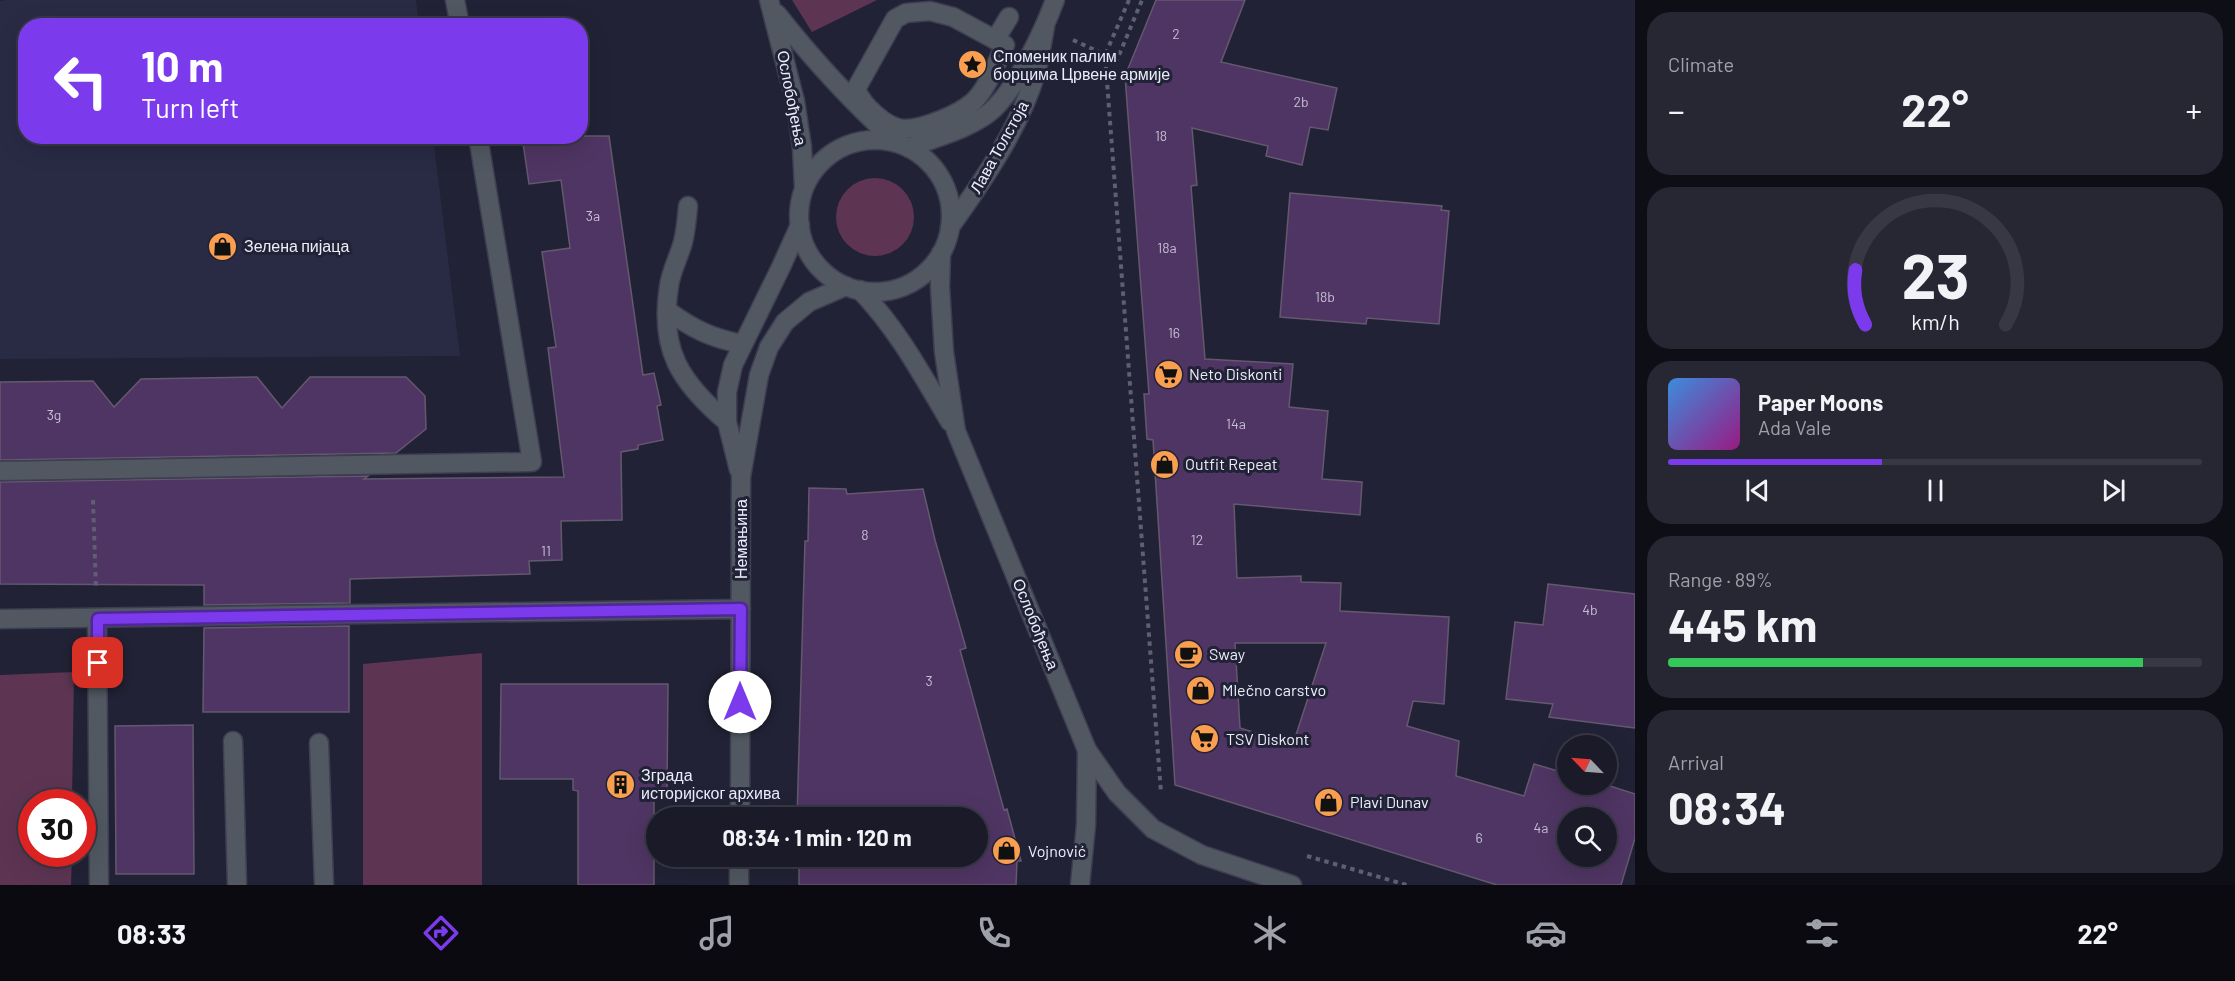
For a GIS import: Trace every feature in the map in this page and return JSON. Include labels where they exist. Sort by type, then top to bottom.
[{"type":"street","points":[[455,0],[458,18]]},
{"type":"street","name":"Лава Толстоја","points":[[903,145],[971,124],[991,111],[1010,91],[1045,27],[1055,0]]},
{"type":"street","name":"Ослобођења","points":[[771,4],[833,82],[860,109],[903,145]]},
{"type":"street","name":"Ослобођења","points":[[771,4],[795,101],[802,147],[804,190]]},
{"type":"street","points":[[930,11],[953,17],[995,40],[1005,45],[980,94],[959,112],[943,119],[905,129],[891,126],[859,97],[856,89],[889,29],[895,19],[906,13],[930,11]]},
{"type":"street","points":[[995,40],[1010,16]]},
{"type":"street","name":"Лава Толстоја","points":[[950,227],[981,184],[1024,107],[1036,71],[1045,27]]},
{"type":"street","points":[[741,477],[759,375],[769,346],[785,322],[809,302],[853,288],[887,291],[906,284],[924,274],[941,253],[950,227],[951,213],[949,200],[939,175],[921,155],[903,145],[869,140],[841,147],[818,165],[804,190],[799,208],[802,236],[811,257],[827,274],[853,288],[882,314],[899,336],[956,431]]},
{"type":"street","points":[[0,471],[532,462],[479,144]]},
{"type":"street","points":[[688,206],[682,244],[669,286],[669,348],[685,381],[727,422]]},
{"type":"street","points":[[741,477],[727,422],[727,392],[733,364],[782,267],[800,225]]},
{"type":"street","name":"Ослобођења","points":[[941,253],[940,287],[944,352],[956,431],[1087,750],[1117,794],[1153,830],[1202,855],[1292,885]]},
{"type":"street","points":[[668,311],[692,329],[718,339],[742,344]]},
{"type":"street","name":"Немањина","points":[[740,807],[741,477]]},
{"type":"street","points":[[0,619],[741,609]]},
{"type":"street","points":[[98,619],[99,885]]},
{"type":"street","points":[[233,741],[237,885]]},
{"type":"street","points":[[319,743],[324,885]]},
{"type":"street","points":[[1080,885],[1086,825],[1087,750]]},
{"type":"street","points":[[739,867],[739,885]]},
{"type":"path","points":[[1129,0],[1105,55],[1161,794]]},
{"type":"path","points":[[1105,55],[1116,60],[1142,0]]},
{"type":"path","points":[[92,470],[98,619]]},
{"type":"path","points":[[1305,855],[1407,885]]},
{"type":"shaded area","name":"Зелена пијаца","points":[[416,0],[418,18],[18,18],[18,144],[434,144],[460,356],[0,359],[0,1]]},
{"type":"shaded area","points":[[792,0],[877,0],[812,32]]},
{"type":"shaded area","points":[[867,178],[883,178],[897,184],[908,195],[914,209],[914,225],[908,239],[897,250],[883,256],[867,256],[853,250],[842,239],[836,225],[836,209],[842,195],[853,184]]},
{"type":"shaded area","points":[[482,653],[482,885],[363,885],[363,664]]},
{"type":"shaded area","points":[[74,672],[72,789],[18,789],[18,867],[72,867],[71,885],[0,885],[0,675]]},
{"type":"building","points":[[1156,0],[1245,0],[1221,62],[1337,88],[1328,130],[1310,127],[1302,165],[1266,156],[1268,146],[1192,128],[1197,185],[1191,186],[1205,359],[1293,364],[1289,407],[1328,411],[1322,479],[1362,482],[1360,515],[1234,504],[1237,578],[1301,576],[1301,582],[1341,583],[1340,611],[1449,617],[1444,704],[1413,701],[1407,726],[1459,741],[1456,776],[1524,796],[1534,764],[1557,771],[1557,795],[1617,795],[1617,788],[1635,794],[1635,838],[1621,885],[1497,885],[1175,785],[1153,440],[1147,439],[1144,394],[1149,394],[1125,76]],"holes":[[[1235,643],[1326,643],[1293,744],[1240,728]]]},
{"type":"building","points":[[588,136],[609,136],[643,375],[654,373],[661,405],[657,406],[663,440],[638,445],[638,449],[621,452],[622,520],[561,521],[562,560],[529,561],[530,574],[350,579],[350,603],[204,605],[204,585],[0,584],[0,482],[368,476],[364,479],[564,477],[548,348],[556,347],[542,252],[570,248],[561,180],[529,184],[523,144],[588,144]]},
{"type":"building","points":[[1290,193],[1442,206],[1441,210],[1449,211],[1439,324],[1367,318],[1366,324],[1280,317]]},
{"type":"building","points":[[257,377],[282,408],[310,377],[406,377],[425,396],[426,429],[396,453],[0,460],[0,382],[93,381],[114,407],[141,379]]},
{"type":"building","points":[[809,488],[846,489],[847,494],[923,489],[966,648],[960,650],[1004,810],[1007,809],[1021,861],[1017,861],[1016,885],[799,885],[799,867],[988,867],[988,807],[797,807],[805,541],[808,541]]},
{"type":"building","points":[[1548,584],[1635,594],[1635,728],[1549,717],[1553,704],[1506,699],[1515,622],[1543,625]]},
{"type":"building","points":[[349,626],[349,712],[203,712],[204,628]]},
{"type":"building","name":"Зграда историјског архива","points":[[501,684],[668,684],[667,789],[654,789],[654,807],[646,807],[646,867],[654,867],[654,885],[578,885],[578,791],[573,790],[573,779],[500,779]]},
{"type":"building","points":[[193,725],[194,874],[116,874],[115,726]]},
{"type":"place","name":"Споменик палим борцима Црвене армије","points":[[972,65]]},
{"type":"place","name":"Зелена пијаца","points":[[223,246]]},
{"type":"place","name":"Neto Diskonti","points":[[1168,374]]},
{"type":"place","name":"Outfit Repeat","points":[[1164,464]]},
{"type":"place","name":"Sway","points":[[1188,654]]},
{"type":"place","name":"Mlečno carstvo","points":[[1201,690]]},
{"type":"place","name":"TSV Diskont","points":[[1205,739]]},
{"type":"place","name":"Зграда историјског архива","points":[[620,784]]},
{"type":"place","name":"Plavi Dunav","points":[[1329,802]]},
{"type":"place","name":"Vojnović","points":[[1007,851]]},
{"type":"route","points":[[98,663],[98,619],[741,609],[740,702]]}]
